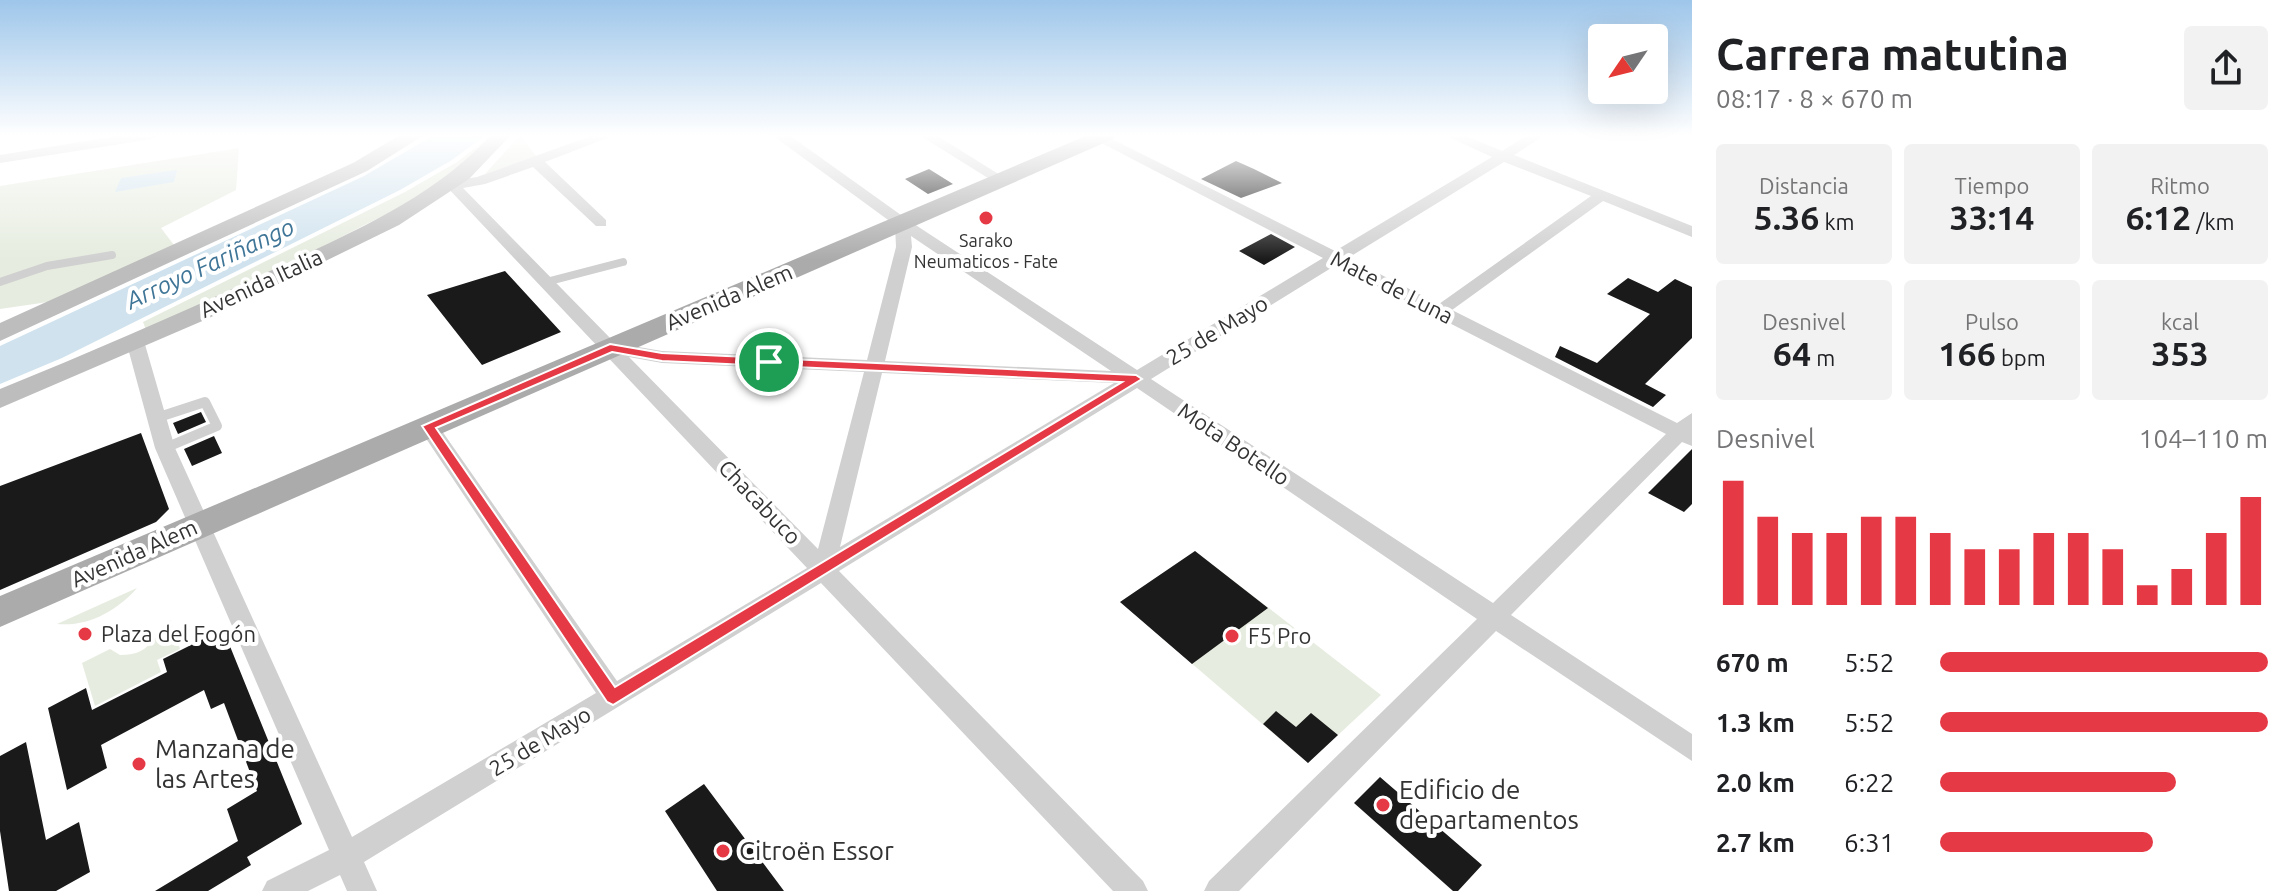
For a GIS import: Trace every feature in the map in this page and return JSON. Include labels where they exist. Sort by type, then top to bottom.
[{"type":"main road","name":"Avenida Alem","points":[[0,612],[1009,177]]},
{"type":"street","points":[[0,333],[338,177]]},
{"type":"street","name":"Avenida Italia","points":[[0,399],[298,266],[452,185],[462,177]]},
{"type":"street","points":[[452,185],[492,177]]},
{"type":"street","points":[[552,177],[601,223]]},
{"type":"street","name":"Mota Botello","points":[[838,177],[1692,749]]},
{"type":"street","points":[[995,177],[1001,180]]},
{"type":"street","name":"Mate de Luna","points":[[1178,177],[1440,311],[1688,430]]},
{"type":"street","name":"25 de Mayo","points":[[277,891],[347,856],[613,697],[1469,177]]},
{"type":"street","points":[[1553,177],[1692,232]]},
{"type":"street","name":"Chacabuco","points":[[452,185],[1133,891]]},
{"type":"street","points":[[1440,311],[1601,196]]},
{"type":"street","points":[[824,568],[904,247],[903,223]]},
{"type":"street","points":[[135,341],[165,448],[362,891]]},
{"type":"street","points":[[610,348],[662,357],[1136,379]]},
{"type":"street","points":[[428,426],[613,697]]},
{"type":"street","points":[[1219,891],[1494,617],[1688,430]]},
{"type":"lane","points":[[0,282],[47,266],[112,255]]},
{"type":"lane","points":[[546,282],[623,262]]},
{"type":"lane","points":[[156,418],[205,402],[217,426],[165,448]]},
{"type":"shaded area","points":[[59,177],[237,177],[236,190],[161,228],[174,245],[48,302],[0,309],[0,186]]},
{"type":"shaded area","points":[[432,177],[450,177],[409,203],[224,295],[146,330],[143,322]]},
{"type":"shaded area","name":"F5 Pro","points":[[1195,551],[1381,695],[1308,763],[1120,602]]},
{"type":"shaded area","points":[[137,588],[101,616],[80,623],[57,624]]},
{"type":"shaded area","points":[[171,620],[180,649],[157,660],[161,672],[95,706],[82,663],[110,649],[120,655],[141,651]]},
{"type":"water","points":[[175,177],[174,182],[115,192],[121,178]]},
{"type":"water","name":"Arroyo Fariñango","points":[[363,177],[423,177],[62,358],[0,384],[0,346]]},
{"type":"building","points":[[941,177],[953,184],[928,194],[905,179]]},
{"type":"building","points":[[1269,177],[1282,183],[1241,198],[1201,179]]},
{"type":"building","points":[[1271,234],[1295,247],[1264,265],[1239,251]]},
{"type":"building","points":[[505,271],[561,332],[482,365],[427,295]]},
{"type":"building","points":[[1628,278],[1658,292],[1675,279],[1692,287],[1692,338],[1645,384],[1666,395],[1653,407],[1555,357],[1560,346],[1597,363],[1650,314],[1607,294]]},
{"type":"building","points":[[201,412],[206,422],[178,434],[173,423]]},
{"type":"building","points":[[141,433],[169,509],[156,522],[0,590],[0,486]]},
{"type":"building","points":[[214,436],[222,453],[192,466],[184,449]]},
{"type":"building","points":[[1692,449],[1692,504],[1684,512],[1648,493]]},
{"type":"building","points":[[1195,551],[1268,608],[1192,664],[1120,602]]},
{"type":"building","points":[[223,629],[302,824],[247,857],[251,865],[208,891],[155,891],[238,841],[227,809],[257,791],[224,703],[211,709],[204,690],[101,745],[107,768],[67,790],[48,708],[86,688],[92,710],[167,672],[163,659]]},
{"type":"building","points":[[1276,711],[1296,727],[1311,713],[1338,735],[1308,763],[1263,724]]},
{"type":"building","points":[[26,742],[46,840],[79,822],[90,872],[56,891],[9,891],[0,831],[0,756]]},
{"type":"building","points":[[1380,777],[1482,865],[1458,891],[1453,891],[1354,803]]},
{"type":"building","name":"Citroën Essor","points":[[704,784],[784,891],[717,891],[665,811]]},
{"type":"place","name":"Sarako Neumaticos - Fate","points":[[986,218]]},
{"type":"place","name":"Plaza del Fogón","points":[[85,634]]},
{"type":"place","name":"F5 Pro","points":[[1232,636]]},
{"type":"place","name":"Manzana de las Artes","points":[[139,764]]},
{"type":"place","name":"Edificio de departamentos","points":[[1383,805]]},
{"type":"place","name":"Citroën Essor","points":[[723,851]]},
{"type":"route","points":[[610,348],[662,357],[769,362],[1136,379],[613,697],[428,426],[610,348]]}]
